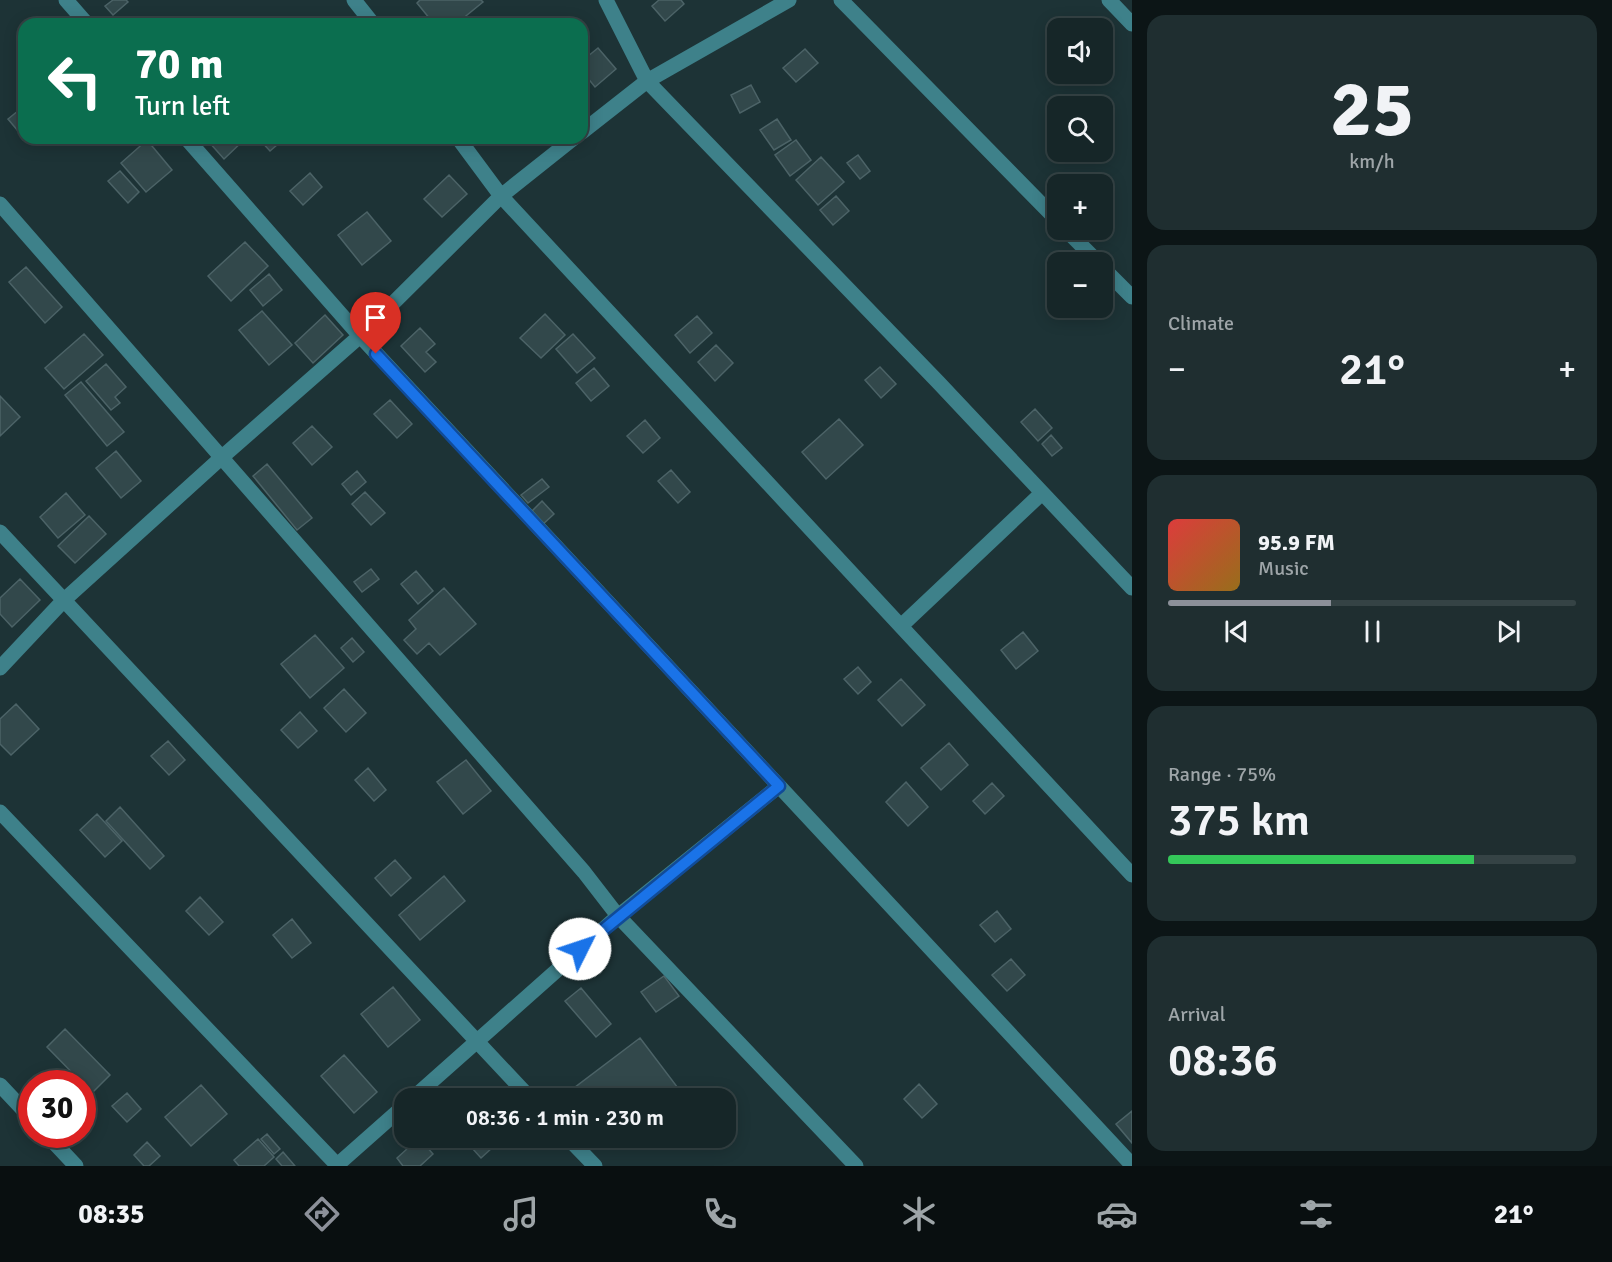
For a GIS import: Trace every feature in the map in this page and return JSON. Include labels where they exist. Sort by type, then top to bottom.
[{"type":"street","points":[[66,0],[82,18]]},
{"type":"street","points":[[354,0],[368,18]]},
{"type":"street","points":[[606,0],[647,81],[938,382],[1132,588]]},
{"type":"street","points":[[588,127],[647,81],[789,0]]},
{"type":"street","points":[[842,0],[1047,210]]},
{"type":"street","points":[[1109,0],[1132,24]]},
{"type":"street","points":[[191,144],[360,336],[1132,1166]]},
{"type":"street","points":[[462,144],[501,196],[1132,875]]},
{"type":"street","points":[[0,668],[63,601],[360,336],[501,196],[566,144]]},
{"type":"street","points":[[0,204],[584,872],[618,916],[856,1166]]},
{"type":"street","points":[[1076,240],[1088,252]]},
{"type":"street","points":[[1113,278],[1132,297]]},
{"type":"street","points":[[901,626],[1042,493]]},
{"type":"street","points":[[0,532],[521,1088]]},
{"type":"street","points":[[424,1088],[618,916],[779,786]]},
{"type":"street","points":[[0,812],[337,1166],[394,1116]]},
{"type":"street","points":[[0,1085],[18,1104]]},
{"type":"street","points":[[59,1148],[76,1166]]},
{"type":"street","points":[[578,1148],[595,1166]]},
{"type":"building","points":[[113,0],[128,2],[113,15],[105,6]]},
{"type":"building","points":[[420,0],[481,0],[483,2],[463,18],[429,18],[417,3]]},
{"type":"building","points":[[659,0],[681,0],[684,4],[665,21],[652,6]]},
{"type":"building","points":[[598,48],[616,69],[595,87],[588,78],[588,56]]},
{"type":"building","points":[[805,49],[818,63],[796,82],[783,68]]},
{"type":"building","points":[[751,85],[760,102],[740,113],[731,95]]},
{"type":"building","points":[[18,111],[18,131],[8,119]]},
{"type":"building","points":[[777,119],[791,140],[774,150],[760,130]]},
{"type":"building","points":[[796,140],[811,160],[790,176],[775,155]]},
{"type":"building","points":[[142,144],[150,144],[172,170],[146,192],[121,163]]},
{"type":"building","points":[[211,144],[240,144],[224,159]]},
{"type":"building","points":[[264,144],[278,144],[270,151]]},
{"type":"building","points":[[858,155],[870,171],[860,179],[847,163]]},
{"type":"building","points":[[821,157],[844,182],[818,205],[796,180]]},
{"type":"building","points":[[120,171],[139,192],[128,203],[108,181]]},
{"type":"building","points":[[310,173],[322,187],[303,205],[290,191]]},
{"type":"building","points":[[449,175],[467,194],[442,217],[424,199]]},
{"type":"building","points":[[836,196],[849,211],[833,225],[820,210]]},
{"type":"building","points":[[367,212],[391,241],[362,265],[338,235]]},
{"type":"building","points":[[245,242],[268,266],[231,301],[208,276]]},
{"type":"building","points":[[26,267],[62,307],[45,323],[9,282]]},
{"type":"building","points":[[269,274],[282,290],[263,306],[250,290]]},
{"type":"building","points":[[262,311],[292,345],[269,365],[239,330]]},
{"type":"building","points":[[545,314],[565,335],[541,358],[520,338]]},
{"type":"building","points":[[325,315],[343,335],[313,363],[295,343]]},
{"type":"building","points":[[697,316],[712,333],[690,353],[675,335]]},
{"type":"building","points":[[420,328],[435,344],[426,352],[436,362],[425,372],[401,346]]},
{"type":"building","points":[[84,334],[103,355],[64,389],[45,368]]},
{"type":"building","points":[[573,334],[595,358],[577,373],[556,349]]},
{"type":"building","points":[[716,345],[733,363],[715,381],[698,362]]},
{"type":"building","points":[[106,364],[126,387],[115,397],[120,403],[111,410],[86,381]]},
{"type":"building","points":[[880,367],[896,384],[881,398],[865,380]]},
{"type":"building","points":[[594,368],[609,386],[591,401],[576,383]]},
{"type":"building","points":[[81,382],[124,432],[107,446],[65,395]]},
{"type":"building","points":[[0,396],[20,417],[0,436]]},
{"type":"building","points":[[390,400],[412,424],[397,438],[374,414]]},
{"type":"building","points":[[1035,409],[1052,428],[1038,441],[1021,422]]},
{"type":"building","points":[[839,419],[863,445],[826,479],[802,452]]},
{"type":"building","points":[[645,420],[660,438],[643,453],[627,436]]},
{"type":"building","points":[[312,426],[332,447],[312,465],[293,443]]},
{"type":"building","points":[[1051,435],[1062,448],[1052,456],[1042,444]]},
{"type":"building","points":[[116,451],[141,481],[121,498],[96,468]]},
{"type":"building","points":[[267,464],[312,518],[297,530],[253,476]]},
{"type":"building","points":[[671,470],[690,492],[678,503],[658,481]]},
{"type":"building","points":[[357,471],[366,482],[351,495],[342,484]]},
{"type":"building","points":[[542,479],[549,487],[528,503],[521,495]]},
{"type":"building","points":[[365,492],[385,513],[371,525],[352,504]]},
{"type":"building","points":[[66,493],[85,515],[58,538],[40,517]]},
{"type":"building","points":[[542,501],[554,514],[541,526],[529,514]]},
{"type":"building","points":[[89,516],[106,534],[75,563],[58,546]]},
{"type":"building","points":[[371,569],[379,579],[362,592],[354,582]]},
{"type":"building","points":[[416,571],[433,591],[418,604],[401,584]]},
{"type":"building","points":[[20,579],[40,600],[12,627],[0,614],[0,598]]},
{"type":"building","points":[[444,588],[476,624],[440,655],[429,643],[417,654],[404,640],[416,629],[409,620]]},
{"type":"building","points":[[1023,632],[1038,651],[1016,669],[1001,650]]},
{"type":"building","points":[[315,635],[344,668],[310,698],[281,664]]},
{"type":"building","points":[[352,638],[364,652],[353,662],[341,648]]},
{"type":"building","points":[[858,667],[871,682],[858,694],[844,679]]},
{"type":"building","points":[[901,679],[925,705],[902,726],[878,700]]},
{"type":"building","points":[[344,689],[366,713],[346,732],[324,708]]},
{"type":"building","points":[[16,704],[39,729],[11,755],[0,744],[0,719]]},
{"type":"building","points":[[300,712],[317,731],[298,748],[281,730]]},
{"type":"building","points":[[168,741],[185,760],[169,775],[151,756]]},
{"type":"building","points":[[949,743],[968,765],[941,790],[921,768]]},
{"type":"building","points":[[466,760],[491,791],[463,814],[437,782]]},
{"type":"building","points":[[368,768],[386,790],[374,801],[355,780]]},
{"type":"building","points":[[906,782],[928,807],[908,826],[886,802]]},
{"type":"building","points":[[992,783],[1004,796],[985,814],[973,801]]},
{"type":"building","points":[[120,807],[164,856],[150,869],[106,821]]},
{"type":"building","points":[[97,814],[122,841],[105,857],[80,830]]},
{"type":"building","points":[[395,860],[411,878],[391,896],[375,878]]},
{"type":"building","points":[[444,876],[465,901],[420,940],[399,915]]},
{"type":"building","points":[[200,897],[223,922],[209,935],[186,911]]},
{"type":"building","points":[[997,911],[1011,929],[995,942],[980,925]]},
{"type":"building","points":[[292,919],[311,943],[292,958],[273,935]]},
{"type":"building","points":[[1011,959],[1025,975],[1007,991],[992,975]]},
{"type":"building","points":[[664,976],[679,996],[656,1012],[641,992]]},
{"type":"building","points":[[393,987],[420,1020],[388,1047],[361,1014]]},
{"type":"building","points":[[581,988],[611,1024],[596,1037],[565,1001]]},
{"type":"building","points":[[65,1029],[110,1075],[96,1089],[96,1070],[70,1070],[47,1047]]},
{"type":"building","points":[[640,1038],[678,1088],[574,1088]]},
{"type":"building","points":[[344,1055],[377,1092],[354,1113],[321,1076]]},
{"type":"building","points":[[919,1084],[937,1104],[922,1118],[904,1099]]},
{"type":"building","points":[[201,1085],[227,1114],[191,1146],[165,1117]]},
{"type":"building","points":[[127,1093],[141,1109],[127,1122],[112,1106]]},
{"type":"building","points":[[1132,1111],[1132,1143],[1116,1124]]},
{"type":"building","points":[[267,1134],[280,1149],[274,1154],[261,1139]]},
{"type":"building","points":[[258,1139],[274,1157],[264,1166],[239,1166],[234,1160]]},
{"type":"building","points":[[147,1142],[160,1156],[149,1166],[144,1166],[134,1155]]},
{"type":"building","points":[[408,1148],[428,1148],[433,1154],[420,1166],[403,1166],[397,1158]]},
{"type":"building","points":[[472,1148],[492,1148],[481,1158]]},
{"type":"building","points":[[283,1152],[295,1166],[282,1166],[276,1159]]},
{"type":"route","points":[[376,354],[779,786],[580,949]]}]
